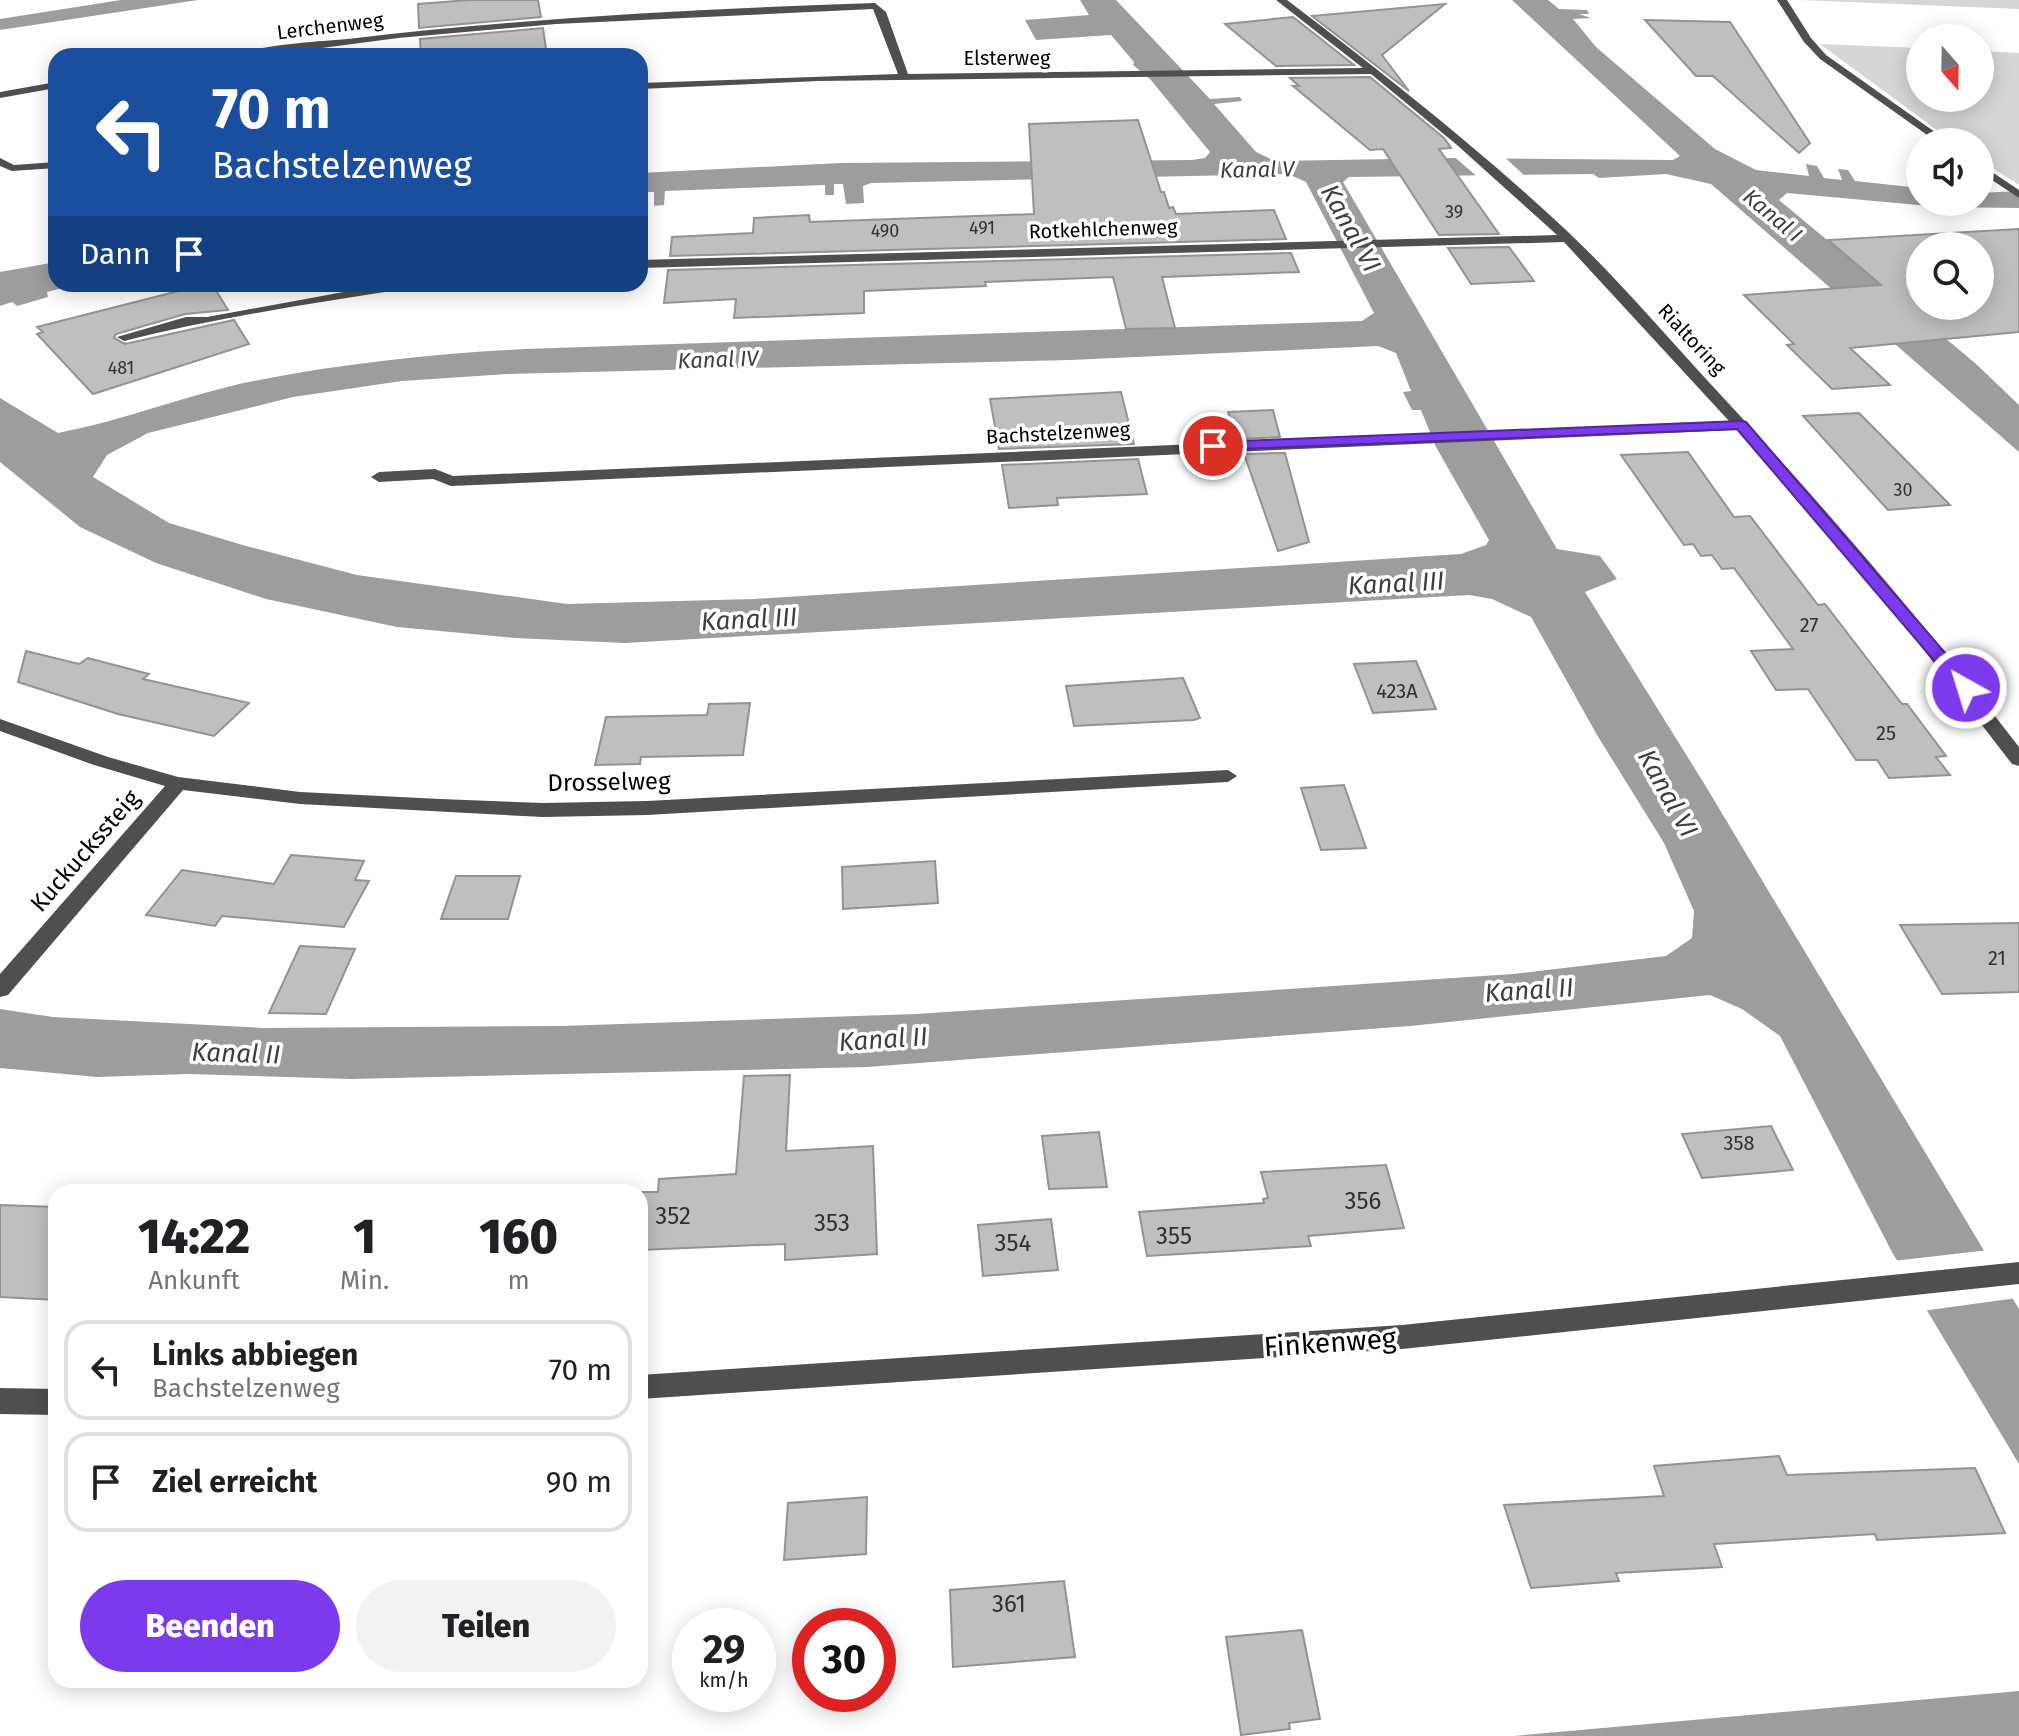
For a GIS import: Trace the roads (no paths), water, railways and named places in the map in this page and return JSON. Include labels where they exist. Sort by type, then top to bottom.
[{"type":"street","name":"Rialtoring","points":[[1281,0],[1473,152],[1567,238],[1741,425],[1909,617],[2019,760]]},
{"type":"street","points":[[1782,0],[1807,40],[1833,65],[1925,128]]},
{"type":"street","name":"Lerchenweg","points":[[308,48],[495,26],[752,10],[875,6],[881,12],[904,77]]},
{"type":"street","name":"Elsterweg","points":[[648,85],[730,80],[1374,71]]},
{"type":"street","points":[[0,95],[48,86]]},
{"type":"street","points":[[0,161],[12,168],[48,166]]},
{"type":"street","points":[[1994,177],[2019,195]]},
{"type":"street","name":"Rotkehlchenweg","points":[[648,264],[1567,238]]},
{"type":"street","points":[[124,337],[186,321],[207,321],[361,292]]},
{"type":"street","name":"Bachstelzenweg","points":[[379,477],[435,474],[451,481],[1741,425]]},
{"type":"street","name":"Drosselweg","points":[[0,725],[101,761],[178,783],[300,798],[543,810],[647,808],[1228,776]]},
{"type":"street","name":"Kuckuckssteig","points":[[0,989],[178,783]]},
{"type":"street","name":"Finkenweg","points":[[648,1387],[1402,1337],[2017,1274]]},
{"type":"street","points":[[0,1401],[48,1402]]},
{"type":"water","points":[[121,0],[198,0],[0,30],[0,19]]},
{"type":"water","points":[[1080,0],[1116,0],[1210,99],[1240,97],[1242,101],[1214,104],[1256,152],[1275,161],[1455,158],[1673,160],[1680,156],[1512,0],[1548,0],[1559,9],[1587,10],[1589,14],[1579,14],[1591,18],[1573,19],[1596,47],[1715,149],[1756,170],[1809,176],[1806,164],[1817,166],[1824,178],[1842,180],[1838,169],[1848,170],[1855,181],[1906,186],[1906,204],[1787,193],[1779,200],[1906,306],[1906,320],[1923,320],[2019,405],[2019,452],[1711,184],[1666,174],[1599,178],[1593,174],[1349,177],[1343,182],[1557,549],[1600,556],[1617,579],[1585,592],[1705,785],[2019,1309],[2019,1464],[1892,1252],[1780,1036],[1742,1009],[1710,995],[1410,1026],[867,1067],[351,1079],[188,1074],[97,1077],[0,1068],[0,1009],[53,1017],[264,1028],[561,1026],[916,1014],[1513,974],[1666,956],[1692,938],[1694,911],[1664,843],[1597,735],[1531,617],[1492,599],[1469,595],[625,643],[515,638],[397,627],[266,599],[156,563],[80,527],[0,462],[0,398],[58,433],[259,380],[424,357],[525,349],[1362,321],[1374,313],[1306,182],[1288,174],[871,183],[863,186],[864,203],[846,204],[843,184],[834,184],[834,195],[825,195],[825,185],[665,191],[664,205],[654,206],[654,192],[648,192],[648,173],[841,163],[1192,160],[1205,158],[1210,152],[1150,79],[1133,65],[1134,62],[1111,35],[1036,40],[1025,20],[1089,15]],"holes":[[[1378,346],[1396,353],[1411,391],[1403,392],[1412,410],[1421,410],[1436,447],[1489,540],[1486,545],[1461,554],[754,599],[567,604],[357,575],[246,546],[169,523],[93,477],[107,455],[148,433],[293,397],[402,381],[507,374],[1070,360]]]},
{"type":"water","points":[[2019,191],[2019,208],[1994,208],[1994,192]]},
{"type":"water","points":[[48,263],[48,297],[17,306],[12,302],[0,306],[0,272]]},
{"type":"water","points":[[2019,1691],[2019,1736],[1514,1736]]},
{"type":"water label","name":"Kanal V","points":[[1257,169]]},
{"type":"water label","name":"Kanal I","points":[[1773,215]]},
{"type":"water label","name":"Kanal VI","points":[[1351,228]]},
{"type":"water label","name":"Kanal IV","points":[[718,359]]},
{"type":"water label","name":"Kanal III","points":[[1396,583]]},
{"type":"water label","name":"Kanal III","points":[[749,619]]},
{"type":"water label","name":"Kanal VI","points":[[1668,793]]},
{"type":"water label","name":"Kanal II","points":[[1529,990]]},
{"type":"water label","name":"Kanal II","points":[[883,1039]]},
{"type":"water label","name":"Kanal II","points":[[236,1053]]}]
